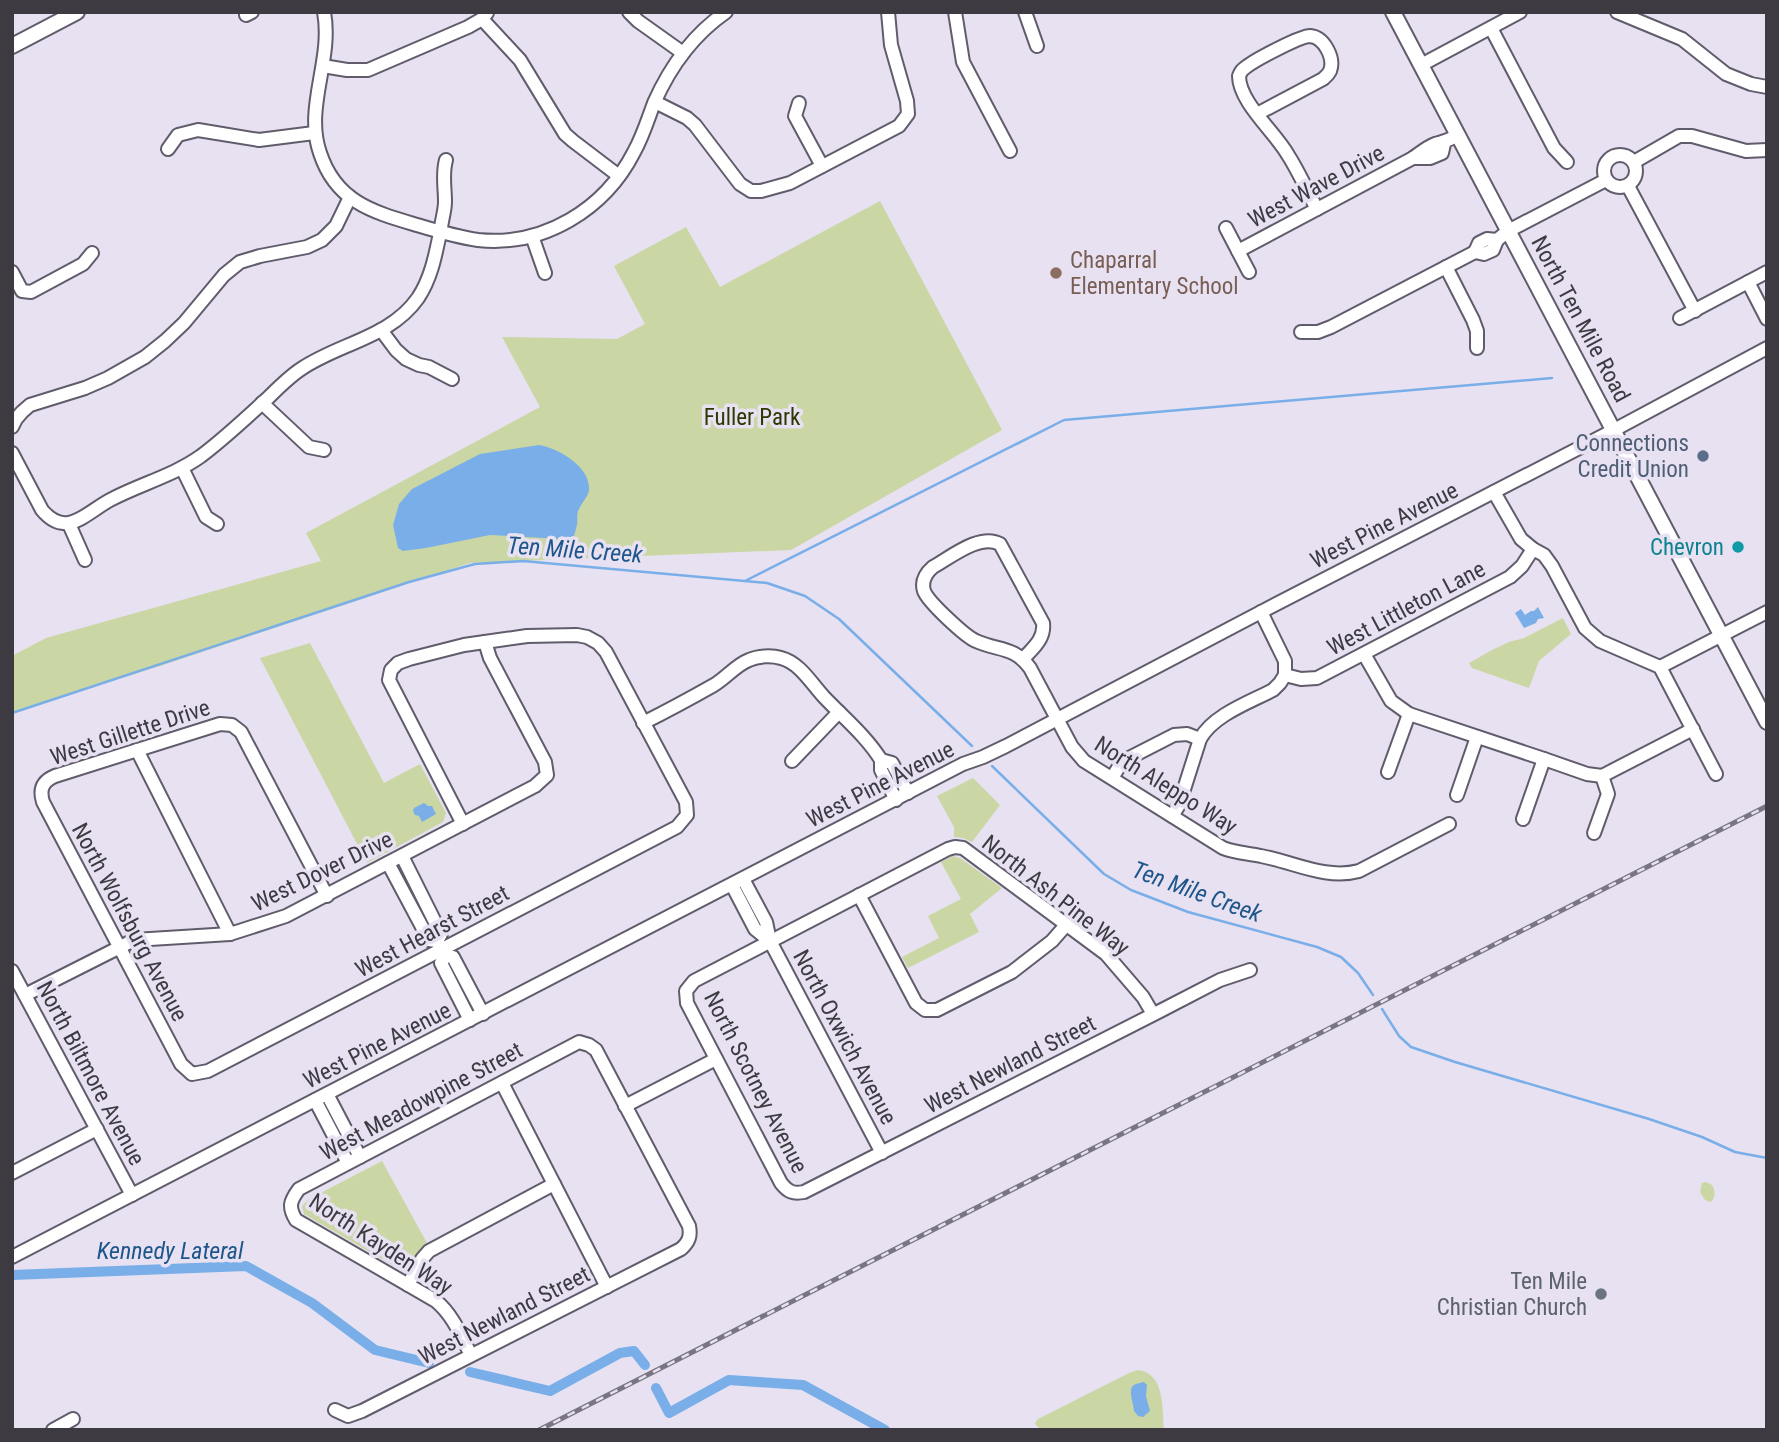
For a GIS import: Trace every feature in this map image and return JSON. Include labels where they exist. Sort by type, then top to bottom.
[{"type":"main road","points":[[12,47],[77,12]]},
{"type":"main road","name":"North Ten Mile Road","points":[[1393,12],[1767,722]]},
{"type":"street","points":[[324,12],[327,41],[316,103],[314,133],[320,156],[330,174],[350,197],[377,213],[440,232],[481,240],[532,236],[554,228],[585,211],[602,197],[634,153],[671,70],[704,29],[726,12]]},
{"type":"street","points":[[629,12],[683,53]]},
{"type":"street","points":[[655,102],[695,125],[740,184],[751,191],[780,187],[899,126],[908,114],[891,45],[888,12]]},
{"type":"street","points":[[955,12],[964,62],[1010,151]]},
{"type":"street","points":[[1025,12],[1037,46]]},
{"type":"street","points":[[1421,65],[1520,12]]},
{"type":"street","points":[[1617,12],[1682,39],[1726,74],[1767,87]]},
{"type":"street","points":[[323,66],[368,70],[468,27],[484,15],[520,60],[565,134],[619,176]]},
{"type":"street","points":[[1491,27],[1554,148],[1567,162]]},
{"type":"street","points":[[1257,114],[1329,74],[1331,57],[1322,42],[1314,36],[1301,37],[1247,66],[1239,76],[1241,87],[1250,104],[1257,114],[1274,134],[1289,155],[1317,209]]},
{"type":"street","points":[[799,103],[795,116],[822,166]]},
{"type":"street","points":[[168,149],[178,135],[198,130],[259,140],[314,133]]},
{"type":"street","name":"West Wave Drive","points":[[1238,251],[1437,143],[1444,144],[1458,135]]},
{"type":"street","points":[[1634,162],[1679,136],[1692,136],[1746,150],[1767,150]]},
{"type":"street","points":[[1614,156],[1625,156],[1634,162],[1637,173],[1628,186],[1618,188],[1609,184],[1604,175],[1605,164],[1614,156]]},
{"type":"street","points":[[12,453],[48,518],[69,524],[110,500],[182,468],[223,439],[293,374],[310,363],[381,330],[404,314],[423,289],[432,270],[445,204],[443,170],[446,160]]},
{"type":"street","points":[[1301,332],[1318,332],[1331,327],[1475,252],[1479,243],[1487,239],[1497,240],[1508,231],[1606,180]]},
{"type":"street","points":[[1628,186],[1695,311]]},
{"type":"street","points":[[14,423],[30,405],[85,388],[145,357],[184,323],[224,275],[240,262],[307,247],[322,240],[336,226],[350,197]]},
{"type":"street","name":"West Wave Drive","points":[[1226,228],[1249,272]]},
{"type":"street","points":[[532,236],[545,273]]},
{"type":"street","points":[[12,272],[22,291],[31,292],[83,264],[92,253]]},
{"type":"street","points":[[1446,267],[1473,320],[1477,331],[1477,348]]},
{"type":"street","points":[[1680,318],[1767,272]]},
{"type":"street","points":[[1748,282],[1767,319]]},
{"type":"street","points":[[381,330],[406,359],[453,379]]},
{"type":"street","name":"West Pine Avenue","points":[[12,1258],[963,764],[983,757],[1057,719],[1767,348]]},
{"type":"street","points":[[262,403],[309,447],[324,450]]},
{"type":"street","points":[[182,468],[206,516],[218,524]]},
{"type":"street","points":[[1494,492],[1521,539],[1544,555],[1552,566],[1585,628],[1600,641],[1660,667],[1716,775]]},
{"type":"street","points":[[69,524],[85,560]]},
{"type":"street","points":[[988,540],[1000,544],[1043,623],[1042,636],[1023,659],[1006,649],[978,642],[966,635],[925,594],[923,584],[928,572],[978,542],[988,540]]},
{"type":"street","name":"West Littleton Lane","points":[[1285,675],[1301,679],[1317,678],[1510,577],[1522,566],[1533,549]]},
{"type":"street","points":[[1172,816],[1179,805],[1204,732],[1217,720],[1273,690],[1285,675],[1284,661],[1261,612]]},
{"type":"street","points":[[1660,667],[1767,612]]},
{"type":"street","points":[[463,824],[388,680],[391,670],[398,663],[409,659],[485,642],[527,636],[577,635],[598,643],[606,652],[643,723],[717,684],[750,659],[782,658],[802,671],[816,689],[872,745],[881,760],[881,770],[896,800]]},
{"type":"street","name":"West Dover Drive","points":[[25,995],[134,940],[230,934],[286,916],[535,786],[547,775],[545,762],[490,658],[485,642]]},
{"type":"street","points":[[1364,654],[1391,701],[1409,713],[1587,775],[1602,776],[1693,729]]},
{"type":"street","name":"North Aleppo Way","points":[[1023,659],[1077,755],[1223,848],[1345,875],[1359,872],[1449,824]]},
{"type":"street","points":[[792,761],[839,712]]},
{"type":"street","points":[[1388,772],[1409,713]]},
{"type":"street","name":"West Hearst Street","points":[[192,1074],[208,1071],[677,827],[687,815],[685,802],[643,723]]},
{"type":"street","name":"West Gillette Drive","points":[[43,785],[47,779],[55,776],[220,724],[232,725],[241,732],[327,896]]},
{"type":"street","points":[[1112,778],[1127,759],[1174,735],[1181,733],[1200,739]]},
{"type":"street","points":[[1457,795],[1477,737]]},
{"type":"street","points":[[137,750],[230,934]]},
{"type":"street","points":[[1523,819],[1544,759]]},
{"type":"street","points":[[881,760],[892,763],[908,793]]},
{"type":"street","points":[[1594,833],[1608,794],[1602,776]]},
{"type":"street","name":"North Wolfsburg Avenue","points":[[43,785],[40,793],[43,802],[181,1064],[192,1074]]},
{"type":"street","name":"North Ash Pine Way","points":[[859,895],[948,849],[963,848],[1106,954],[1143,997],[1153,1014]]},
{"type":"street","points":[[402,856],[441,934],[441,963],[470,1020]]},
{"type":"street","points":[[388,863],[429,940],[453,957],[483,1014]]},
{"type":"street","name":"North Oxwich Avenue","points":[[738,882],[755,929],[770,941],[882,1153]]},
{"type":"street","points":[[770,941],[859,895],[916,1003],[925,1010],[937,1010],[1012,972],[1052,941],[1066,925]]},
{"type":"street","name":"North Scotney Avenue","points":[[770,941],[694,981],[686,991],[687,1003],[781,1183],[789,1192]]},
{"type":"street","name":"West Newland Street","points":[[789,1192],[804,1192],[1220,980],[1250,970]]},
{"type":"street","name":"North Biltmore Avenue","points":[[12,971],[132,1195]]},
{"type":"street","name":"West Meadowpine Street","points":[[291,1205],[293,1196],[299,1189],[579,1042],[596,1050],[625,1106]]},
{"type":"street","points":[[625,1106],[716,1059]]},
{"type":"street","points":[[502,1083],[607,1286]]},
{"type":"street","points":[[321,1097],[354,1160]]},
{"type":"street","name":"West Newland Street","points":[[335,1410],[348,1416],[362,1412],[681,1249],[689,1240],[689,1226],[625,1106]]},
{"type":"street","points":[[12,1173],[97,1129]]},
{"type":"street","points":[[408,1284],[429,1251],[554,1184]]},
{"type":"street","name":"North Kayden Way","points":[[291,1205],[296,1220],[444,1307],[471,1355]]},
{"type":"street","points":[[53,1430],[73,1419]]},
{"type":"green space","name":"Fuller Park","points":[[880,201],[1002,430],[791,550],[470,563],[12,713],[12,656],[46,638],[321,561],[306,533],[540,407],[502,337],[617,339],[645,324],[614,266],[686,227],[720,287]]},
{"type":"green space","points":[[1563,618],[1571,634],[1539,661],[1529,688],[1472,668],[1469,663],[1492,650],[1524,638]]},
{"type":"green space","points":[[310,643],[384,783],[420,764],[446,813],[443,822],[367,863],[260,658]]},
{"type":"green space","points":[[973,778],[1000,805],[972,842],[954,837],[954,827],[937,796]]},
{"type":"green space","points":[[953,856],[960,858],[1002,888],[970,914],[979,932],[908,968],[902,957],[939,938],[928,916],[961,899],[941,862]]},
{"type":"green space","points":[[382,1161],[428,1245],[410,1270],[401,1270],[304,1214],[302,1206],[309,1199]]},
{"type":"green space","points":[[1706,1182],[1714,1189],[1711,1202],[1705,1200],[1700,1192],[1702,1183]]},
{"type":"green space","points":[[1137,1370],[1146,1372],[1157,1384],[1162,1402],[1164,1430],[1042,1430],[1036,1425],[1038,1419]]},
{"type":"water","points":[[539,445],[564,454],[585,474],[589,490],[578,511],[574,536],[562,539],[490,535],[426,548],[403,551],[398,548],[393,525],[399,504],[412,489],[480,454]]},
{"type":"water","points":[[1538,607],[1544,618],[1524,628],[1515,613],[1521,609],[1525,615]]},
{"type":"water","points":[[424,803],[432,806],[436,814],[422,822],[413,811]]},
{"type":"water","points":[[1144,1382],[1147,1385],[1146,1396],[1150,1411],[1143,1417],[1134,1411],[1131,1393],[1134,1385]]},
{"type":"waterway","points":[[745,581],[1064,420],[1552,378]]},
{"type":"waterway","name":"Ten Mile Creek","points":[[12,713],[409,582],[475,564],[523,561],[767,583],[805,596],[839,619],[972,746]]},
{"type":"waterway","name":"Ten Mile Creek","points":[[992,766],[1104,874],[1131,890],[1188,912],[1317,947],[1341,957],[1358,973],[1373,995]]},
{"type":"waterway","name":"Ten Mile Creek","points":[[1382,1009],[1399,1036],[1411,1047],[1649,1119],[1702,1137],[1735,1152],[1767,1158]]},
{"type":"waterway","name":"Kennedy Lateral","points":[[12,1275],[246,1266],[312,1303],[375,1350],[429,1363]]},
{"type":"waterway","name":"Kennedy Lateral","points":[[470,1372],[550,1391],[620,1353],[634,1351],[645,1365]]},
{"type":"waterway","name":"Kennedy Lateral","points":[[656,1388],[669,1413],[729,1380],[803,1385],[885,1430]]},
{"type":"railway","points":[[539,1430],[1767,806]]},
{"type":"place","name":"Chaparral Elementary School","points":[[1056,273]]},
{"type":"place","name":"Connections Credit Union","points":[[1703,456]]},
{"type":"place","name":"Chevron","points":[[1738,547]]},
{"type":"place","name":"Ten Mile Christian Church","points":[[1601,1294]]}]
